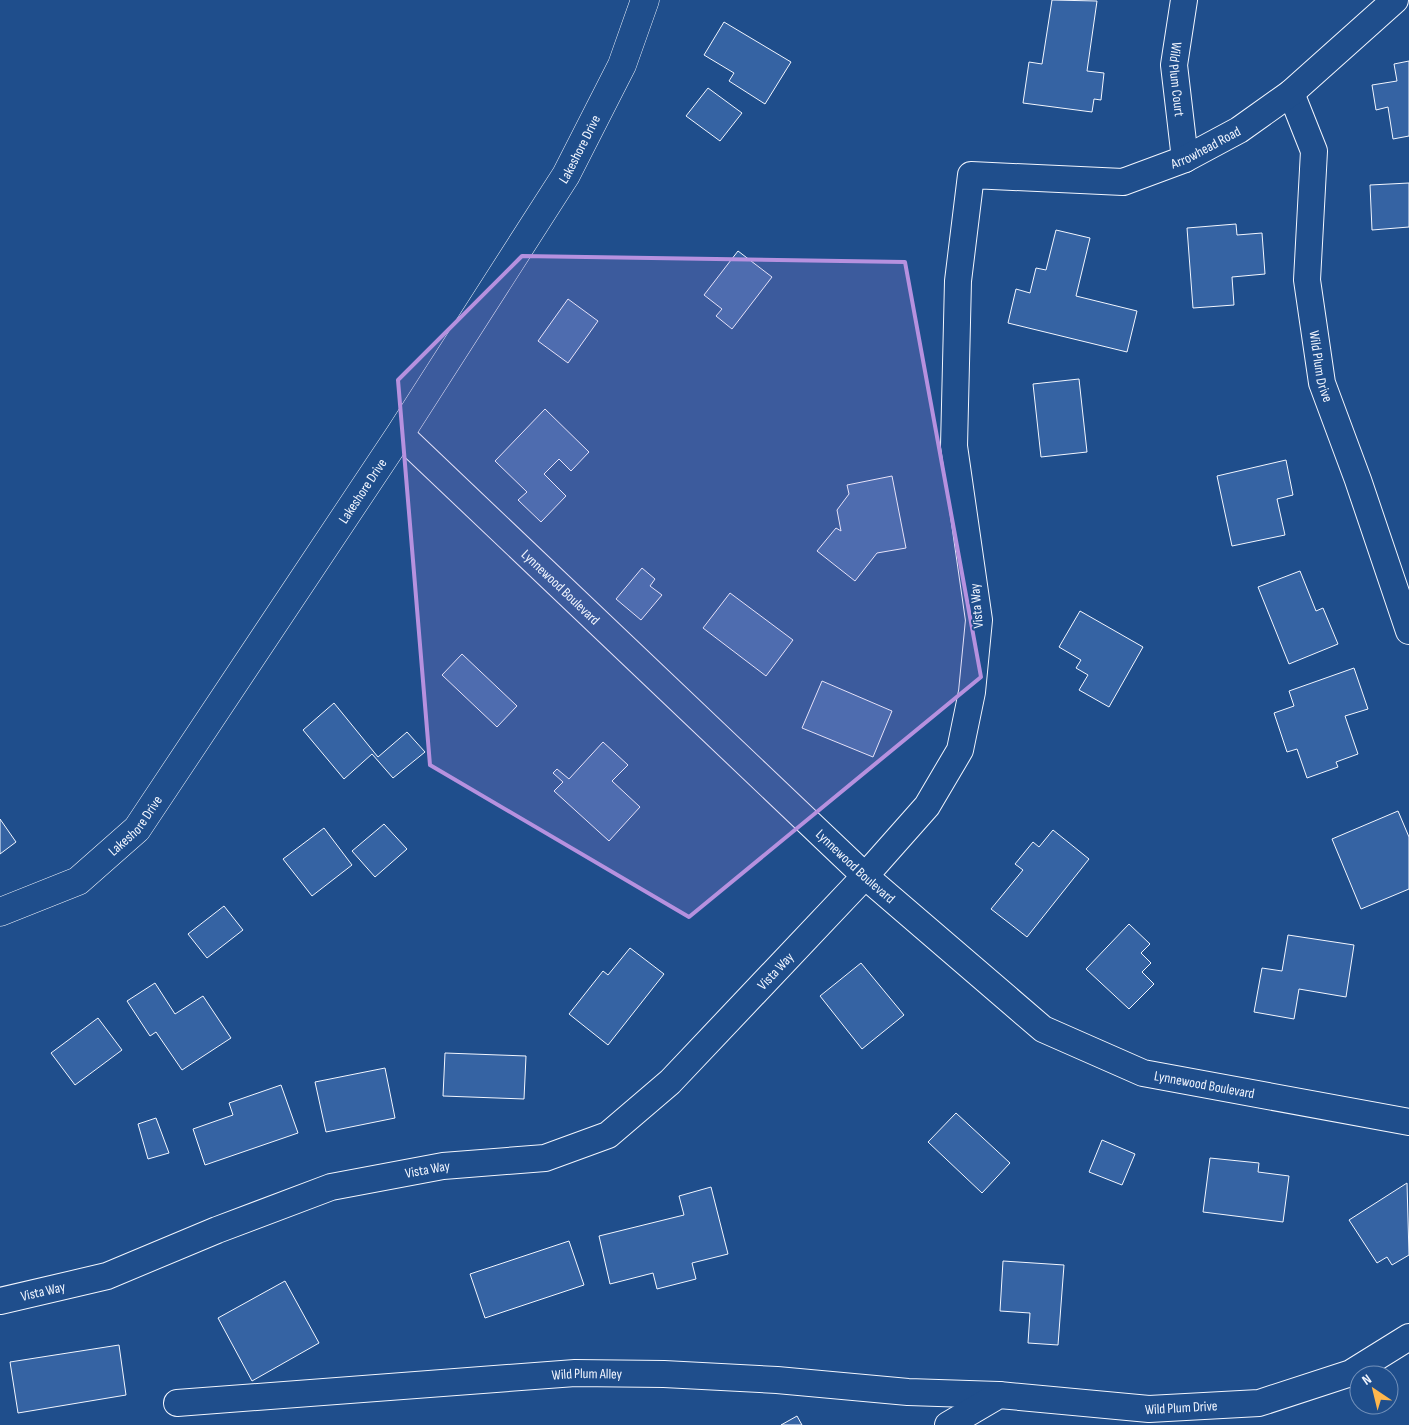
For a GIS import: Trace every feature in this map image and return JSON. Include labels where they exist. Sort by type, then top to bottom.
[{"type":"main road","name":"Lakeshore Drive","points":[[0,912],[78,881],[137,829],[400,434],[566,175],[622,65],[645,0]]},
{"type":"street","name":"Wild Plum Court","points":[[1184,0],[1174,65],[1185,159]]},
{"type":"street","name":"Arrowhead Road","points":[[971,174],[1123,182],[1185,159],[1239,130],[1291,92],[1395,0]]},
{"type":"street","name":"Wild Plum Drive","points":[[1291,92],[1314,151],[1307,280],[1322,383],[1358,480],[1409,631]]},
{"type":"street","name":"Vista Way","points":[[0,1300],[107,1276],[217,1230],[331,1187],[443,1166],[545,1158],[608,1135],[670,1082],[865,876],[927,806],[960,750],[972,692],[980,620],[954,446],[958,281],[971,174]]},
{"type":"street","name":"Lynnewood Boulevard","points":[[400,434],[865,876],[1043,1029],[1143,1072],[1409,1122]]},
{"type":"street","name":"Wild Plum Drive","points":[[999,1395],[1149,1409],[1259,1403],[1351,1373],[1409,1337]]},
{"type":"street","name":"Wild Plum Alley","points":[[177,1403],[575,1373],[664,1374],[777,1380],[908,1392],[999,1395]]},
{"type":"street","points":[[948,1425],[999,1395]]},
{"type":"highlighted area","points":[[522,256],[905,262],[981,677],[689,917],[430,765],[398,380]]},
{"type":"building","points":[[1052,0],[1097,1],[1087,71],[1104,73],[1101,100],[1094,99],[1092,112],[1023,103],[1029,62],[1042,64]]},
{"type":"building","points":[[724,22],[791,62],[765,104],[729,81],[734,73],[704,55]]},
{"type":"building","points":[[1409,61],[1409,136],[1393,139],[1388,107],[1376,110],[1372,85],[1397,81],[1394,64]]},
{"type":"building","points":[[708,88],[742,113],[720,141],[686,116]]},
{"type":"building","points":[[1409,183],[1409,227],[1372,230],[1370,185]]},
{"type":"building","points":[[1236,224],[1237,235],[1262,233],[1265,274],[1232,277],[1234,305],[1193,308],[1187,228]]},
{"type":"building","points":[[1056,230],[1090,238],[1076,296],[1137,311],[1127,352],[1008,323],[1016,289],[1030,293],[1036,268],[1046,270]]},
{"type":"building","points":[[738,251],[772,277],[732,329],[716,316],[722,309],[704,295]]},
{"type":"building","points":[[568,299],[598,321],[568,363],[538,341]]},
{"type":"building","points":[[1079,379],[1087,452],[1041,457],[1033,384]]},
{"type":"building","points":[[545,409],[589,452],[571,471],[559,459],[544,474],[566,496],[541,522],[518,500],[527,492],[495,461]]},
{"type":"building","points":[[1286,460],[1293,495],[1277,499],[1285,535],[1232,546],[1217,476]]},
{"type":"building","points":[[892,476],[906,548],[877,553],[855,581],[817,551],[836,528],[841,531],[837,510],[849,494],[847,485]]},
{"type":"building","points":[[642,568],[655,579],[650,586],[662,595],[641,620],[616,599]]},
{"type":"building","points":[[1300,571],[1316,611],[1323,608],[1338,644],[1289,664],[1258,587]]},
{"type":"building","points":[[730,593],[793,640],[766,676],[703,628]]},
{"type":"building","points":[[1080,611],[1143,647],[1109,707],[1079,690],[1088,675],[1076,668],[1081,660],[1059,647]]},
{"type":"building","points":[[462,654],[517,706],[497,727],[442,675]]},
{"type":"building","points":[[1354,668],[1368,709],[1345,716],[1358,754],[1336,762],[1338,767],[1307,778],[1297,749],[1287,752],[1274,713],[1294,706],[1289,691]]},
{"type":"building","points":[[822,681],[892,711],[873,757],[802,728]]},
{"type":"building","points":[[334,703],[378,757],[407,732],[425,752],[393,778],[372,754],[344,779],[303,730]]},
{"type":"building","points":[[603,742],[628,765],[612,781],[640,807],[609,841],[554,791],[563,782],[553,773],[557,769],[569,779]]},
{"type":"building","points":[[1398,811],[1409,837],[1409,889],[1361,909],[1332,839]]},
{"type":"building","points":[[0,819],[16,842],[0,854]]},
{"type":"building","points":[[384,824],[407,849],[375,877],[352,851]]},
{"type":"building","points":[[324,828],[352,865],[312,896],[283,859]]},
{"type":"building","points":[[1053,830],[1089,859],[1027,937],[991,909],[1023,870],[1015,864],[1033,842],[1039,847]]},
{"type":"building","points":[[224,906],[243,930],[207,958],[188,934]]},
{"type":"building","points":[[1129,924],[1150,944],[1141,953],[1151,963],[1142,972],[1154,984],[1129,1009],[1086,969]]},
{"type":"building","points":[[1288,935],[1354,945],[1346,997],[1299,989],[1294,1019],[1254,1012],[1262,968],[1282,971]]},
{"type":"building","points":[[630,948],[664,974],[608,1045],[569,1014],[603,971],[608,975]]},
{"type":"building","points":[[861,963],[904,1015],[862,1049],[820,996]]},
{"type":"building","points":[[155,983],[175,1014],[203,996],[231,1038],[182,1070],[156,1032],[150,1036],[127,1001]]},
{"type":"building","points":[[98,1018],[122,1050],[75,1085],[51,1053]]},
{"type":"building","points":[[445,1053],[526,1056],[524,1099],[443,1096]]},
{"type":"building","points":[[385,1068],[395,1118],[326,1132],[315,1082]]},
{"type":"building","points":[[281,1085],[298,1133],[205,1165],[193,1129],[233,1115],[229,1103]]},
{"type":"building","points":[[956,1113],[1010,1163],[982,1193],[928,1142]]},
{"type":"building","points":[[156,1118],[169,1153],[148,1159],[138,1124]]},
{"type":"building","points":[[1102,1140],[1135,1154],[1122,1185],[1089,1172]]},
{"type":"building","points":[[1210,1158],[1259,1163],[1258,1172],[1289,1176],[1283,1222],[1203,1212]]},
{"type":"building","points":[[1407,1183],[1409,1255],[1392,1265],[1387,1257],[1377,1263],[1349,1220]]},
{"type":"building","points":[[711,1187],[728,1254],[692,1263],[696,1279],[657,1289],[653,1273],[610,1284],[599,1236],[684,1215],[679,1196]]},
{"type":"building","points":[[569,1241],[584,1285],[485,1318],[470,1274]]},
{"type":"building","points":[[1003,1261],[1064,1265],[1058,1345],[1028,1343],[1030,1313],[1000,1311]]},
{"type":"building","points":[[285,1281],[319,1343],[252,1381],[218,1318]]},
{"type":"building","points":[[119,1345],[126,1395],[18,1413],[10,1362]]},
{"type":"building","points":[[797,1416],[802,1425],[781,1425]]}]
